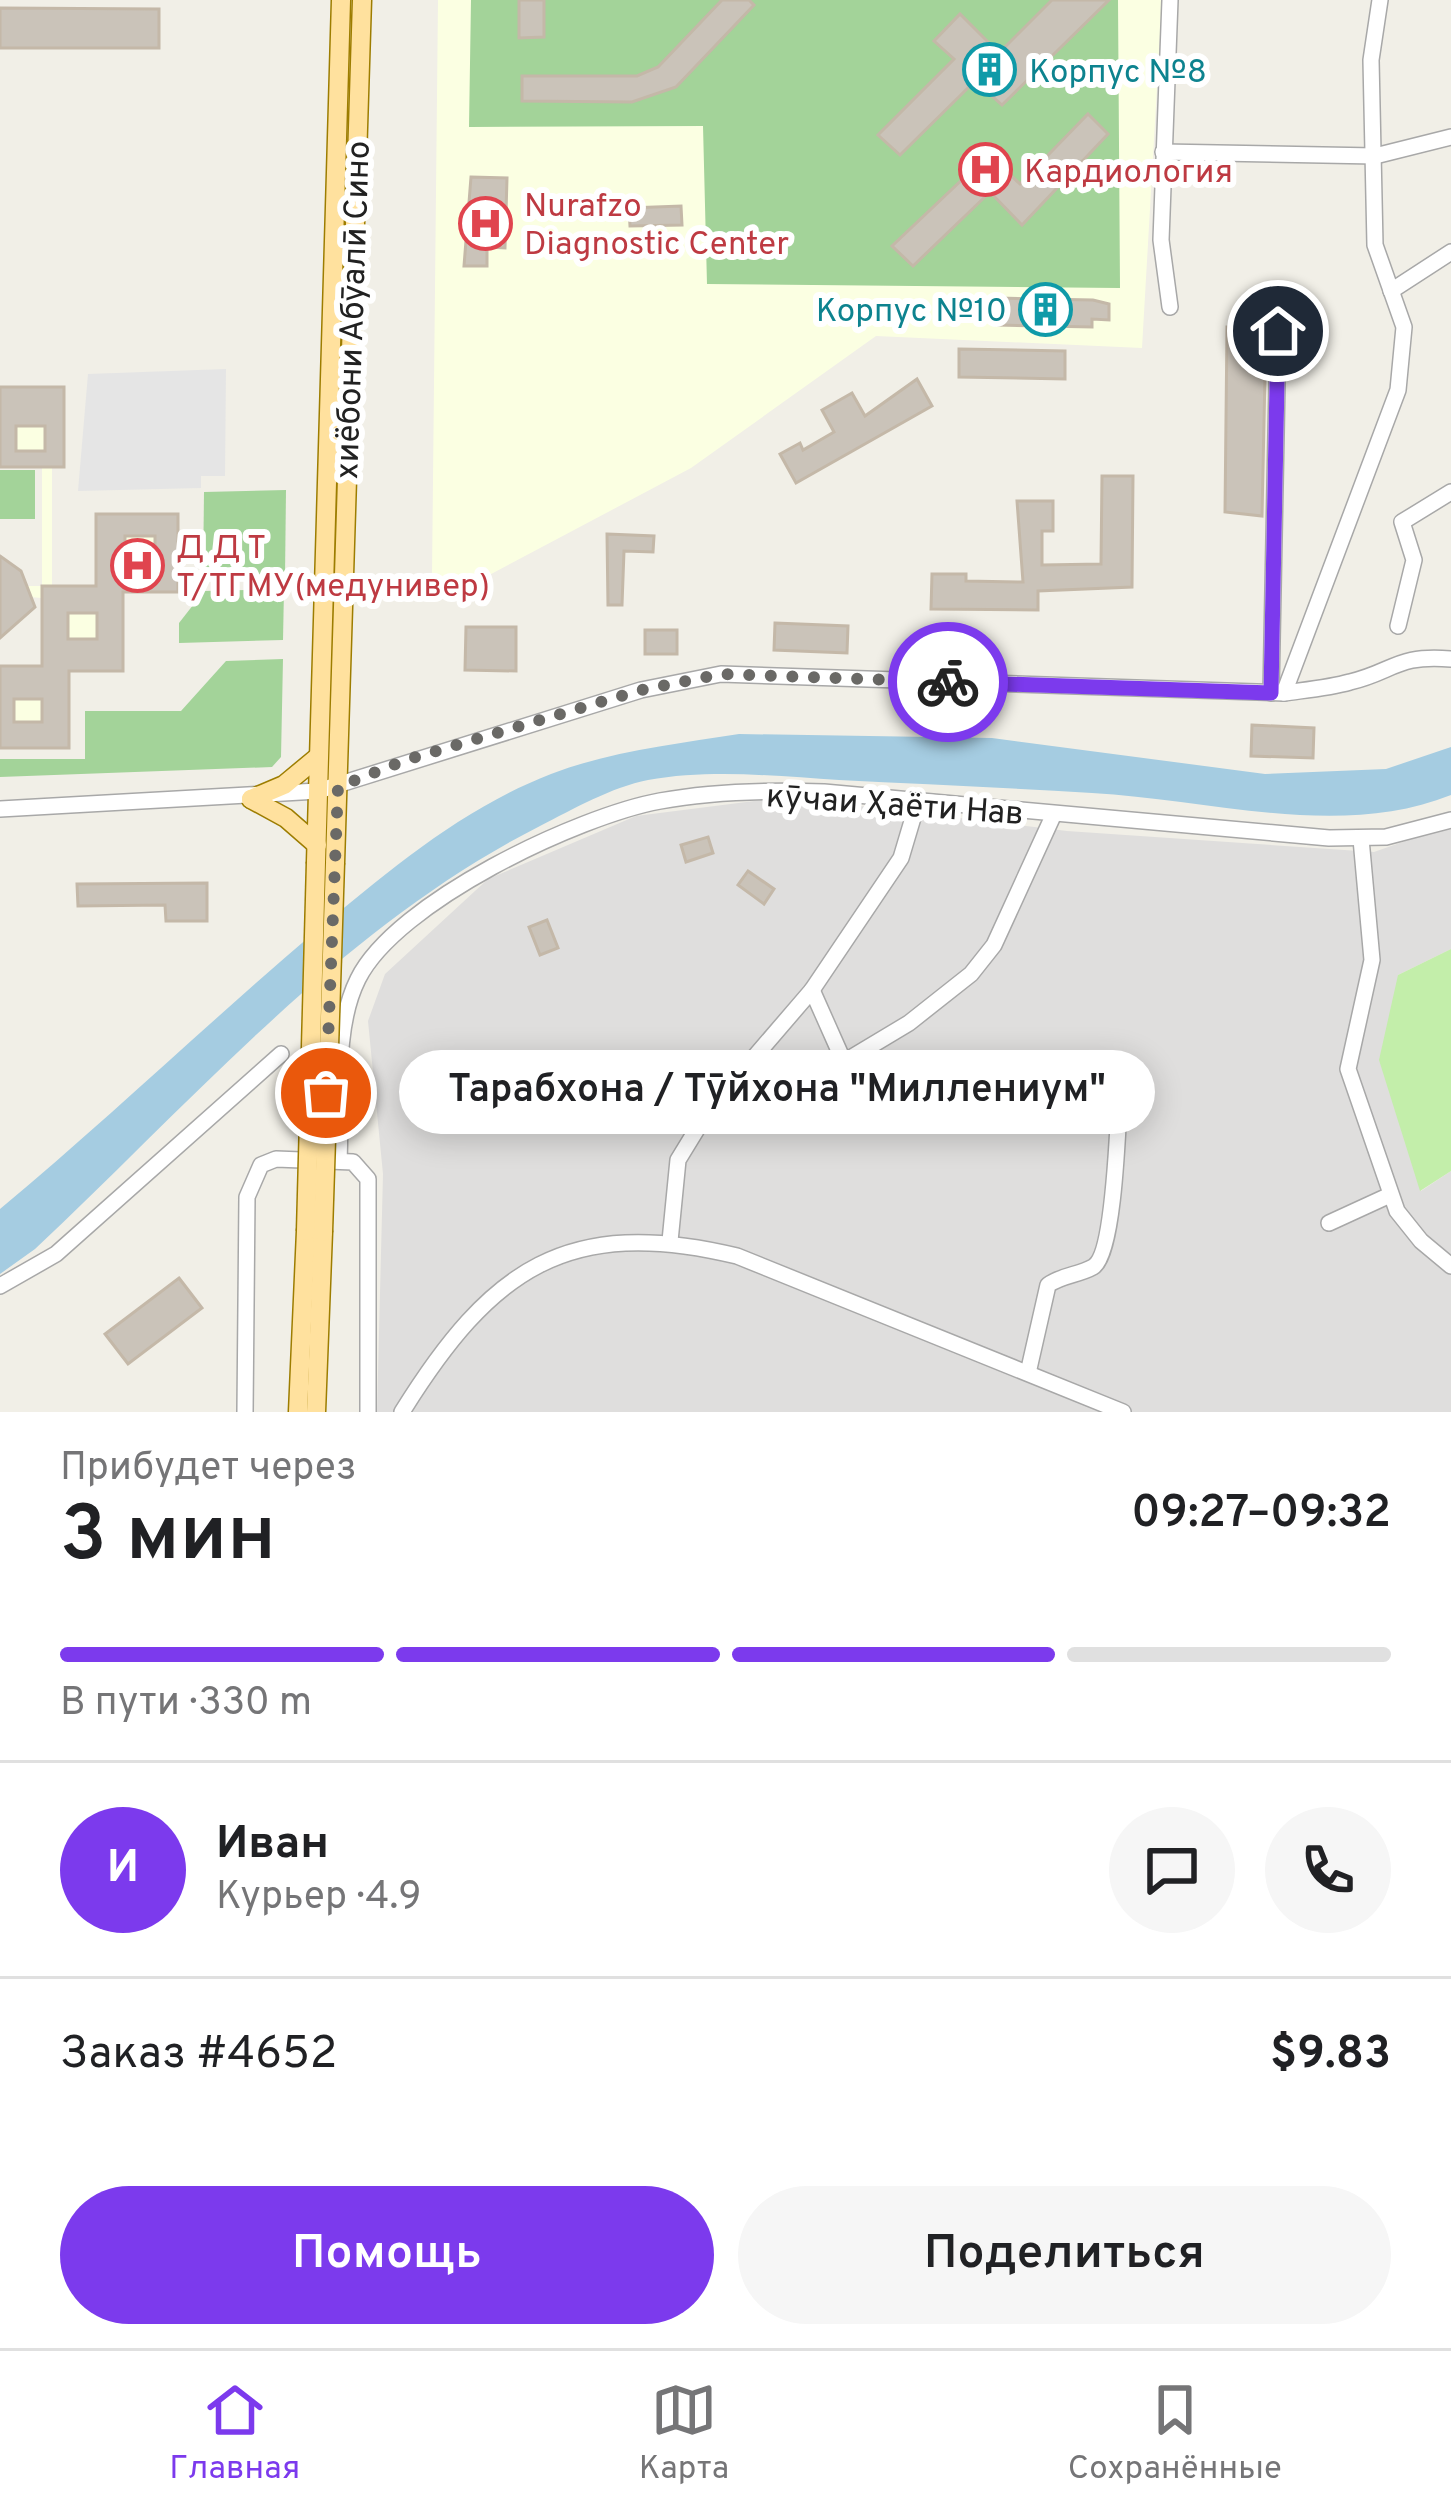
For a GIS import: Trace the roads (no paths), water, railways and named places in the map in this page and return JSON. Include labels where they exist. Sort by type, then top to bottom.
[{"type":"main road","name":"хиёбони Абӯалӣ Сино","points":[[328,789],[319,757],[341,0]]},
{"type":"main road","name":"хиёбони Абӯалӣ Сино","points":[[316,1412],[314,1231],[322,857],[362,0]]},
{"type":"main road","points":[[251,799],[284,785],[319,757]]},
{"type":"main road","points":[[251,799],[286,818],[322,857]]},
{"type":"main road","name":"хиёбони Абӯалӣ Сино","points":[[298,1412],[314,1231]]},
{"type":"street","points":[[1170,0],[1162,270],[1170,307]]},
{"type":"street","points":[[1277,693],[1398,390],[1404,327],[1375,245],[1371,60],[1380,0]]},
{"type":"street","points":[[1163,152],[1375,157],[1451,137]]},
{"type":"street","points":[[1391,291],[1451,252]]},
{"type":"street","points":[[1277,693],[1278,331]]},
{"type":"street","points":[[1398,626],[1414,560],[1402,521],[1451,492]]},
{"type":"street","points":[[0,808],[251,799],[328,789],[406,760],[641,690],[721,674],[1277,693],[1355,682],[1380,667],[1408,659],[1451,659]]},
{"type":"street","name":"кӯчаи Ҳаёти Нав","points":[[339,1160],[344,1028],[359,977],[403,928],[466,881],[538,846],[656,801],[766,790],[1361,838],[1451,820]]},
{"type":"street","points":[[670,1241],[678,1160],[708,1111],[812,990],[893,872],[918,800]]},
{"type":"street","points":[[812,990],[844,1062],[910,1023],[971,974],[994,945],[1053,816]]},
{"type":"street","points":[[1361,838],[1372,960],[1346,1057],[1390,1195],[1408,1227],[1451,1266]]},
{"type":"street","points":[[0,1286],[56,1254],[281,1054]]},
{"type":"street","points":[[1028,1373],[1048,1285],[1094,1267],[1100,1256],[1114,1192],[1120,1088]]},
{"type":"street","points":[[245,1412],[250,1187],[267,1162],[339,1160],[363,1168],[371,1189],[368,1412]]},
{"type":"street","points":[[1329,1223],[1390,1195]]},
{"type":"street","points":[[402,1412],[461,1326],[513,1281],[584,1247],[670,1241],[737,1256],[1123,1412]]},
{"type":"water","points":[[739,734],[992,738],[1265,774],[1386,769],[1451,747],[1451,795],[1364,815],[1319,816],[1092,793],[768,775],[671,777],[621,788],[468,867],[400,913],[274,1019],[35,1249],[0,1274],[0,1209],[316,931],[428,843],[487,805],[551,774],[620,754]]},
{"type":"place","name":"Корпус №8","points":[[990,70]]},
{"type":"place","name":"Кардиология","points":[[985,170]]},
{"type":"place","name":"Nurafzo Diagnostic Center","points":[[485,223]]},
{"type":"place","name":"Корпус №10","points":[[1046,309]]},
{"type":"place","name":"Д Д Т Т/ТГМУ(медунивер)","points":[[137,565]]},
{"type":"place","name":"Тарабхона / Тӯйхона \"Миллениум\"","points":[[326,1093]]}]
